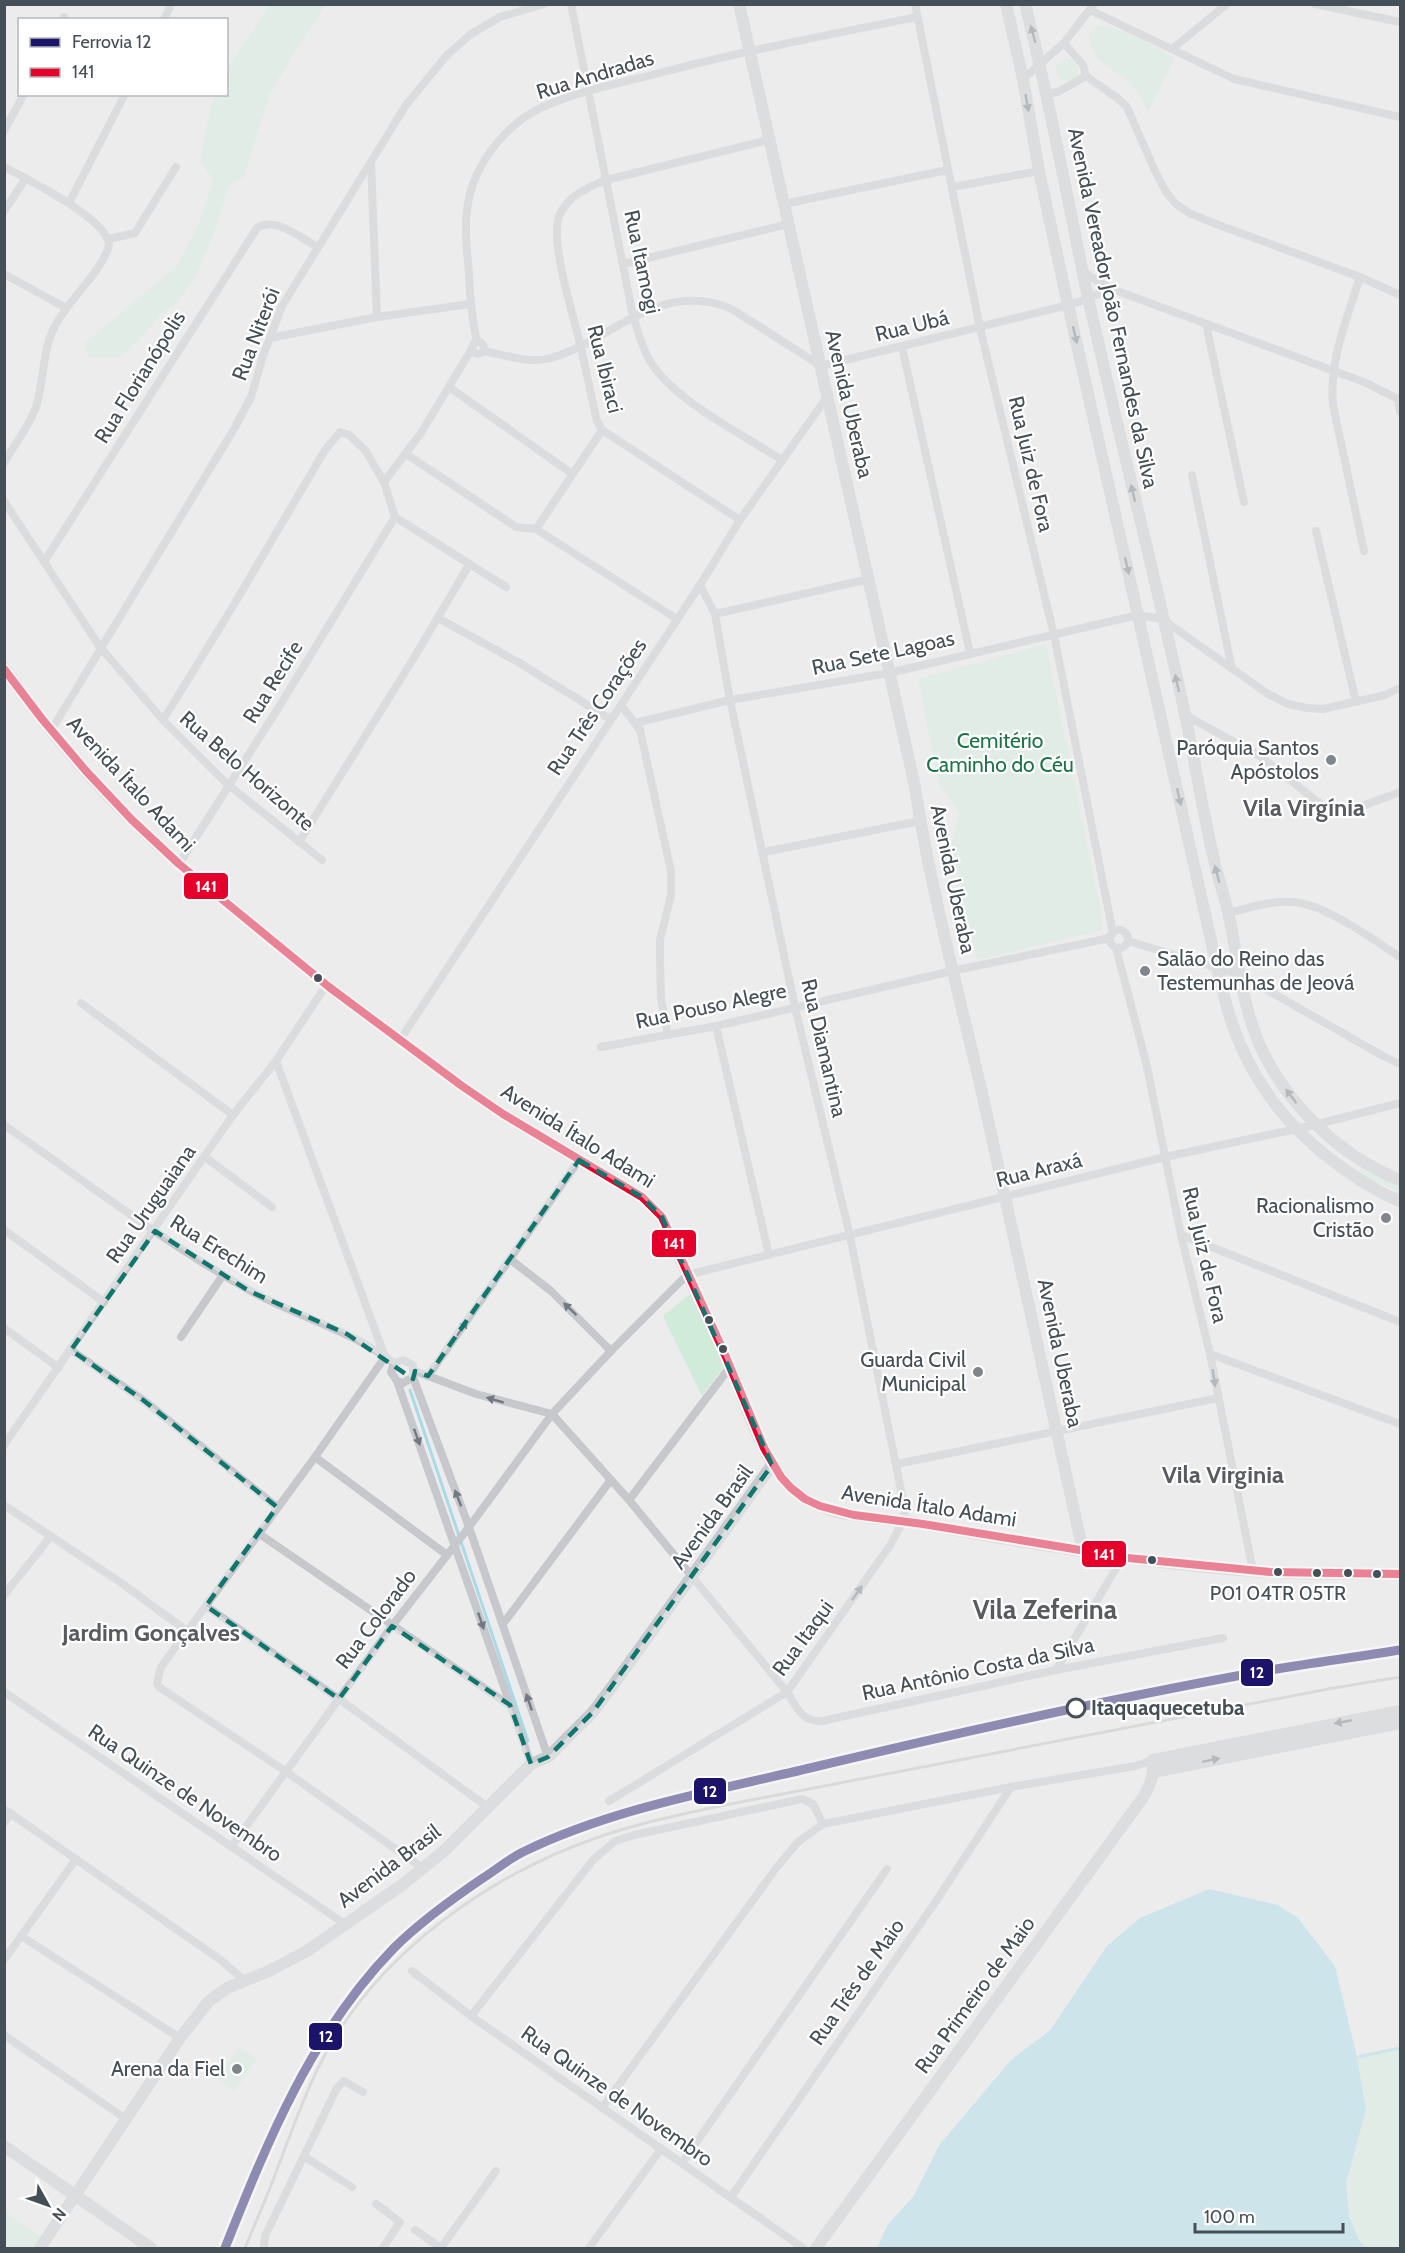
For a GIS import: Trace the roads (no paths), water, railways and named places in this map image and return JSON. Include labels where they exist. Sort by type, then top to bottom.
[{"type":"main road","name":"Avenida Uberaba","points":[[739,4],[914,782],[920,821],[952,971],[1006,1197],[1083,1551]]},
{"type":"main road","name":"Avenida Vereador João Fernandes da Silva","points":[[1006,4],[1068,305],[1217,967],[1232,1024],[1253,1072],[1282,1114],[1317,1148],[1359,1180],[1401,1201]]},
{"type":"main road","name":"Avenida Vereador João Fernandes da Silva","points":[[1025,4],[1041,64],[1088,298],[1185,715],[1215,868],[1228,913],[1253,1026],[1270,1065],[1298,1105],[1316,1124],[1366,1162],[1401,1180]]},
{"type":"main road","points":[[1049,216],[1071,212]]},
{"type":"main road","points":[[1118,526],[1140,520]]},
{"type":"main road","name":"Avenida Ítalo Adami","points":[[4,668],[52,729],[108,794],[155,844],[178,864],[400,1040],[503,1114],[642,1197],[656,1209],[662,1217],[730,1367],[772,1465],[792,1488],[818,1506],[851,1515],[903,1521],[1122,1558],[1253,1571],[1401,1574]]},
{"type":"main road","name":"Avenida Brasil","points":[[40,2248],[180,2038],[209,2001],[227,1988],[290,1961],[424,1869],[489,1808],[531,1764],[548,1757],[593,1712],[772,1465]]},
{"type":"main road","points":[[1153,1766],[1401,1710]]},
{"type":"main road","points":[[1153,1766],[1401,1723]]},
{"type":"main road","name":"Rua Primeiro de Maio","points":[[816,2248],[1144,1796],[1150,1784],[1153,1766]]},
{"type":"main road","points":[[4,2146],[151,2248]]},
{"type":"street","points":[[165,18],[171,4]]},
{"type":"street","name":"Rua Niterói","points":[[52,729],[234,429],[251,397],[282,306],[406,105],[447,55],[471,34],[500,17],[544,4]]},
{"type":"street","name":"Rua Itamogi","points":[[571,4],[633,316],[644,348],[656,370],[674,390],[782,460]]},
{"type":"street","name":"Rua Juiz de Fora","points":[[915,4],[981,328],[1054,635],[1111,935]]},
{"type":"street","points":[[1172,49],[1227,4]]},
{"type":"street","points":[[1315,4],[1401,22]]},
{"type":"street","points":[[1023,79],[1064,43],[1092,7],[1172,49],[1242,81],[1401,117]]},
{"type":"street","name":"Rua Andradas","points":[[474,346],[464,222],[478,172],[502,136],[522,119],[544,106],[588,91],[748,50],[917,16]]},
{"type":"street","points":[[1064,43],[1083,65],[1086,76],[1127,107],[1155,171],[1166,192],[1176,204],[1189,213],[1216,224],[1360,277],[1401,295]]},
{"type":"street","points":[[1047,94],[1058,92],[1086,76]]},
{"type":"street","points":[[4,131],[23,96]]},
{"type":"street","points":[[69,203],[124,96]]},
{"type":"street","name":"Rua Ibiraci","points":[[740,520],[602,430],[597,421],[560,262],[556,234],[558,217],[568,201],[582,190],[606,180],[769,140]]},
{"type":"street","points":[[370,160],[377,317]]},
{"type":"street","points":[[4,166],[69,203],[108,237],[108,251],[66,308],[53,330],[46,351],[35,407],[4,464]]},
{"type":"street","points":[[108,237],[135,233],[176,167]]},
{"type":"street","points":[[784,204],[947,170]]},
{"type":"street","points":[[953,187],[1039,171]]},
{"type":"street","points":[[4,211],[26,178]]},
{"type":"street","name":"Rua Florianópolis","points":[[44,562],[252,234],[262,224],[276,225],[317,247]]},
{"type":"street","points":[[623,264],[788,224]]},
{"type":"street","points":[[1082,271],[1109,288],[1333,370],[1399,399],[1401,412]]},
{"type":"street","points":[[4,274],[66,308]]},
{"type":"street","points":[[1360,277],[1333,370],[1333,405],[1364,551]]},
{"type":"street","name":"Rua Ubá","points":[[821,366],[1068,305],[1109,288]]},
{"type":"street","points":[[384,482],[406,454],[474,346],[483,345],[483,351],[534,360],[550,358],[581,346],[633,316],[656,307],[682,301],[703,302],[726,306],[821,366]]},
{"type":"street","points":[[270,338],[377,317],[470,304]]},
{"type":"street","points":[[1206,324],[1244,502]]},
{"type":"street","points":[[902,347],[970,653]]},
{"type":"street","points":[[449,387],[571,473]]},
{"type":"street","name":"Rua Três Corações","points":[[400,1040],[700,585],[740,520],[827,397]]},
{"type":"street","points":[[536,529],[571,473],[602,430]]},
{"type":"street","points":[[163,720],[337,433],[343,432],[356,440],[365,450],[384,482],[395,516],[469,566],[506,587]]},
{"type":"street","points":[[406,454],[516,526],[536,529],[677,619]]},
{"type":"street","points":[[1192,475],[1232,669]]},
{"type":"street","name":"Rua Belo Horizonte","points":[[4,501],[100,647],[163,720],[229,785],[322,860]]},
{"type":"street","name":"Rua Recife","points":[[178,864],[395,516]]},
{"type":"street","points":[[1316,531],[1356,702]]},
{"type":"street","points":[[299,842],[469,566]]},
{"type":"street","points":[[715,614],[868,579]]},
{"type":"street","name":"Rua Diamantina","points":[[700,585],[715,614],[730,700],[795,1007],[849,1236],[897,1464],[905,1510],[903,1521]]},
{"type":"street","points":[[1138,615],[1162,619],[1268,694],[1288,704],[1323,709],[1385,695],[1401,688]]},
{"type":"street","name":"Rua Sete Lagoas","points":[[635,723],[730,700],[889,673],[1138,615]]},
{"type":"street","points":[[438,618],[518,662],[610,719]]},
{"type":"street","points":[[621,705],[640,730],[671,871],[671,895],[660,940],[661,999],[668,1035]]},
{"type":"street","points":[[1185,715],[1245,747],[1271,764],[1324,807],[1339,811],[1354,809],[1401,792]]},
{"type":"street","points":[[764,852],[920,821]]},
{"type":"street","points":[[1228,913],[1291,901],[1310,904],[1401,957]]},
{"type":"street","points":[[1118,930],[1124,931],[1128,936],[1128,942],[1122,948],[1116,948],[1111,944],[1111,935],[1118,930]]},
{"type":"street","name":"Rua Pouso Alegre","points":[[601,1047],[716,1026],[1111,935]]},
{"type":"street","points":[[1128,942],[1240,975],[1401,1064]]},
{"type":"street","name":"Rua Juiz de Fora","points":[[1116,948],[1146,1062],[1182,1235],[1210,1353],[1253,1571]]},
{"type":"street","name":"Rua Uruguaiana","points":[[4,1445],[155,1231],[233,1115],[276,1061],[327,984]]},
{"type":"street","points":[[81,1003],[233,1115]]},
{"type":"street","points":[[716,1026],[770,1255]]},
{"type":"street","points":[[276,1061],[385,1356],[315,1457],[187,1631],[156,1679],[159,1687],[424,1869]]},
{"type":"street","name":"Rua Araxá","points":[[687,1275],[1165,1157],[1297,1129],[1401,1103]]},
{"type":"street","name":"Rua Erechim","points":[[4,1125],[155,1231],[223,1275],[267,1300],[347,1334],[385,1356],[394,1364],[403,1360],[409,1361],[414,1374]]},
{"type":"street","points":[[205,1157],[272,1207]]},
{"type":"street","points":[[428,1376],[579,1160]]},
{"type":"street","points":[[4,1230],[104,1302]]},
{"type":"street","points":[[1182,1235],[1401,1322]]},
{"type":"street","points":[[511,1260],[551,1291],[611,1351]]},
{"type":"street","points":[[181,1337],[223,1275]]},
{"type":"street","name":"Rua Colorado","points":[[231,1847],[392,1626],[457,1543],[552,1414],[687,1275]]},
{"type":"street","points":[[4,1328],[59,1368]]},
{"type":"street","points":[[71,1350],[143,1400],[277,1507]]},
{"type":"street","points":[[1210,1353],[1401,1424]]},
{"type":"street","points":[[394,1364],[393,1377],[397,1382],[457,1543],[531,1764]]},
{"type":"street","points":[[629,1500],[730,1367]]},
{"type":"street","points":[[414,1374],[428,1376],[476,1394],[552,1414],[629,1500],[787,1692]]},
{"type":"street","points":[[397,1382],[409,1381],[414,1374]]},
{"type":"street","points":[[414,1374],[548,1757]]},
{"type":"street","points":[[897,1464],[1218,1398]]},
{"type":"street","points":[[315,1457],[447,1555]]},
{"type":"street","points":[[503,1624],[610,1480]]},
{"type":"street","points":[[4,1505],[120,1582],[187,1631]]},
{"type":"street","name":"Rua Itaqui","points":[[609,1801],[787,1692],[891,1544],[903,1521]]},
{"type":"street","points":[[258,1533],[510,1705]]},
{"type":"street","points":[[4,1595],[51,1536]]},
{"type":"street","points":[[1056,1670],[1122,1558]]},
{"type":"street","points":[[206,1606],[489,1808]]},
{"type":"street","name":"Rua Antônio Costa da Silva","points":[[787,1692],[804,1717],[810,1721],[822,1721],[1056,1670],[1223,1638]]},
{"type":"street","name":"Rua Quinze de Novembro","points":[[4,1692],[345,1924]]},
{"type":"street","points":[[602,2108],[777,1867],[798,1842],[823,1824],[1011,1786],[1135,1766],[1153,1766]]},
{"type":"street","name":"Rua Três de Maio","points":[[731,2197],[927,1914],[1011,1786]]},
{"type":"street","points":[[471,2016],[592,1860],[615,1841],[802,1799],[813,1804],[823,1824]]},
{"type":"street","points":[[4,1822],[8,1811],[222,1961],[245,1982]]},
{"type":"street","points":[[4,1960],[76,1859]]},
{"type":"street","points":[[681,2163],[886,1869]]},
{"type":"street","points":[[21,1936],[180,2038]]},
{"type":"street","name":"Rua Quinze de Novembro","points":[[412,1971],[471,2016],[803,2248]]},
{"type":"street","points":[[4,2035],[126,2119]]},
{"type":"street","points":[[264,2248],[265,2236],[341,2083],[348,2082],[363,2092]]},
{"type":"street","points":[[589,2248],[661,2149]]},
{"type":"street","points":[[305,2157],[352,2187]]},
{"type":"street","points":[[415,2230],[441,2248],[496,2171]]},
{"type":"street","points":[[376,2204],[400,2222],[383,2248]]},
{"type":"water","points":[[1209,1889],[1278,1905],[1298,1918],[1335,1966],[1357,2057],[1366,2110],[1346,2183],[1349,2216],[1360,2242],[1367,2248],[877,2248],[888,2224],[913,2197],[940,2144],[1011,2060],[1050,2030],[1107,1946],[1140,1918]]},
{"type":"waterway","points":[[410,1390],[528,1741]]},
{"type":"waterway","points":[[1357,2057],[1400,2048]]},
{"type":"railway","points":[[245,2248],[313,2078],[350,2015],[377,1981],[408,1949],[479,1895],[517,1873],[596,1838],[715,1807],[1400,1677]]},
{"type":"rail line","name":"12","points":[[225,2248],[258,2167],[295,2089],[339,2015],[365,1981],[404,1938],[448,1902],[519,1854],[559,1836],[629,1812],[920,1742],[1197,1683],[1400,1650]]},
{"type":"place","name":"Paróquia Santos Apóstolos","points":[[1331,760]]},
{"type":"place","name":"Salão do Reino das Testemunhas de Jeová","points":[[1145,971]]},
{"type":"place","name":"Racionalismo Cristão","points":[[1386,1218]]},
{"type":"place","name":"Guarda Civil Municipal","points":[[978,1372]]},
{"type":"place","name":"P01 04TR 05TR","points":[[1278,1572]]},
{"type":"place","name":"Itaquaquecetuba","points":[[1076,1708]]},
{"type":"place","name":"Arena da Fiel","points":[[237,2069]]},
{"type":"district","name":"Vila Virgínia","points":[[1304,808]]},
{"type":"district","name":"Vila Virginia","points":[[1223,1475]]},
{"type":"district","name":"Vila Zeferina","points":[[1045,1610]]},
{"type":"district","name":"Jardim Gonçalves","points":[[151,1633]]},
{"type":"park label","name":"Cemitério Caminho do Céu","points":[[1000,753]]}]
